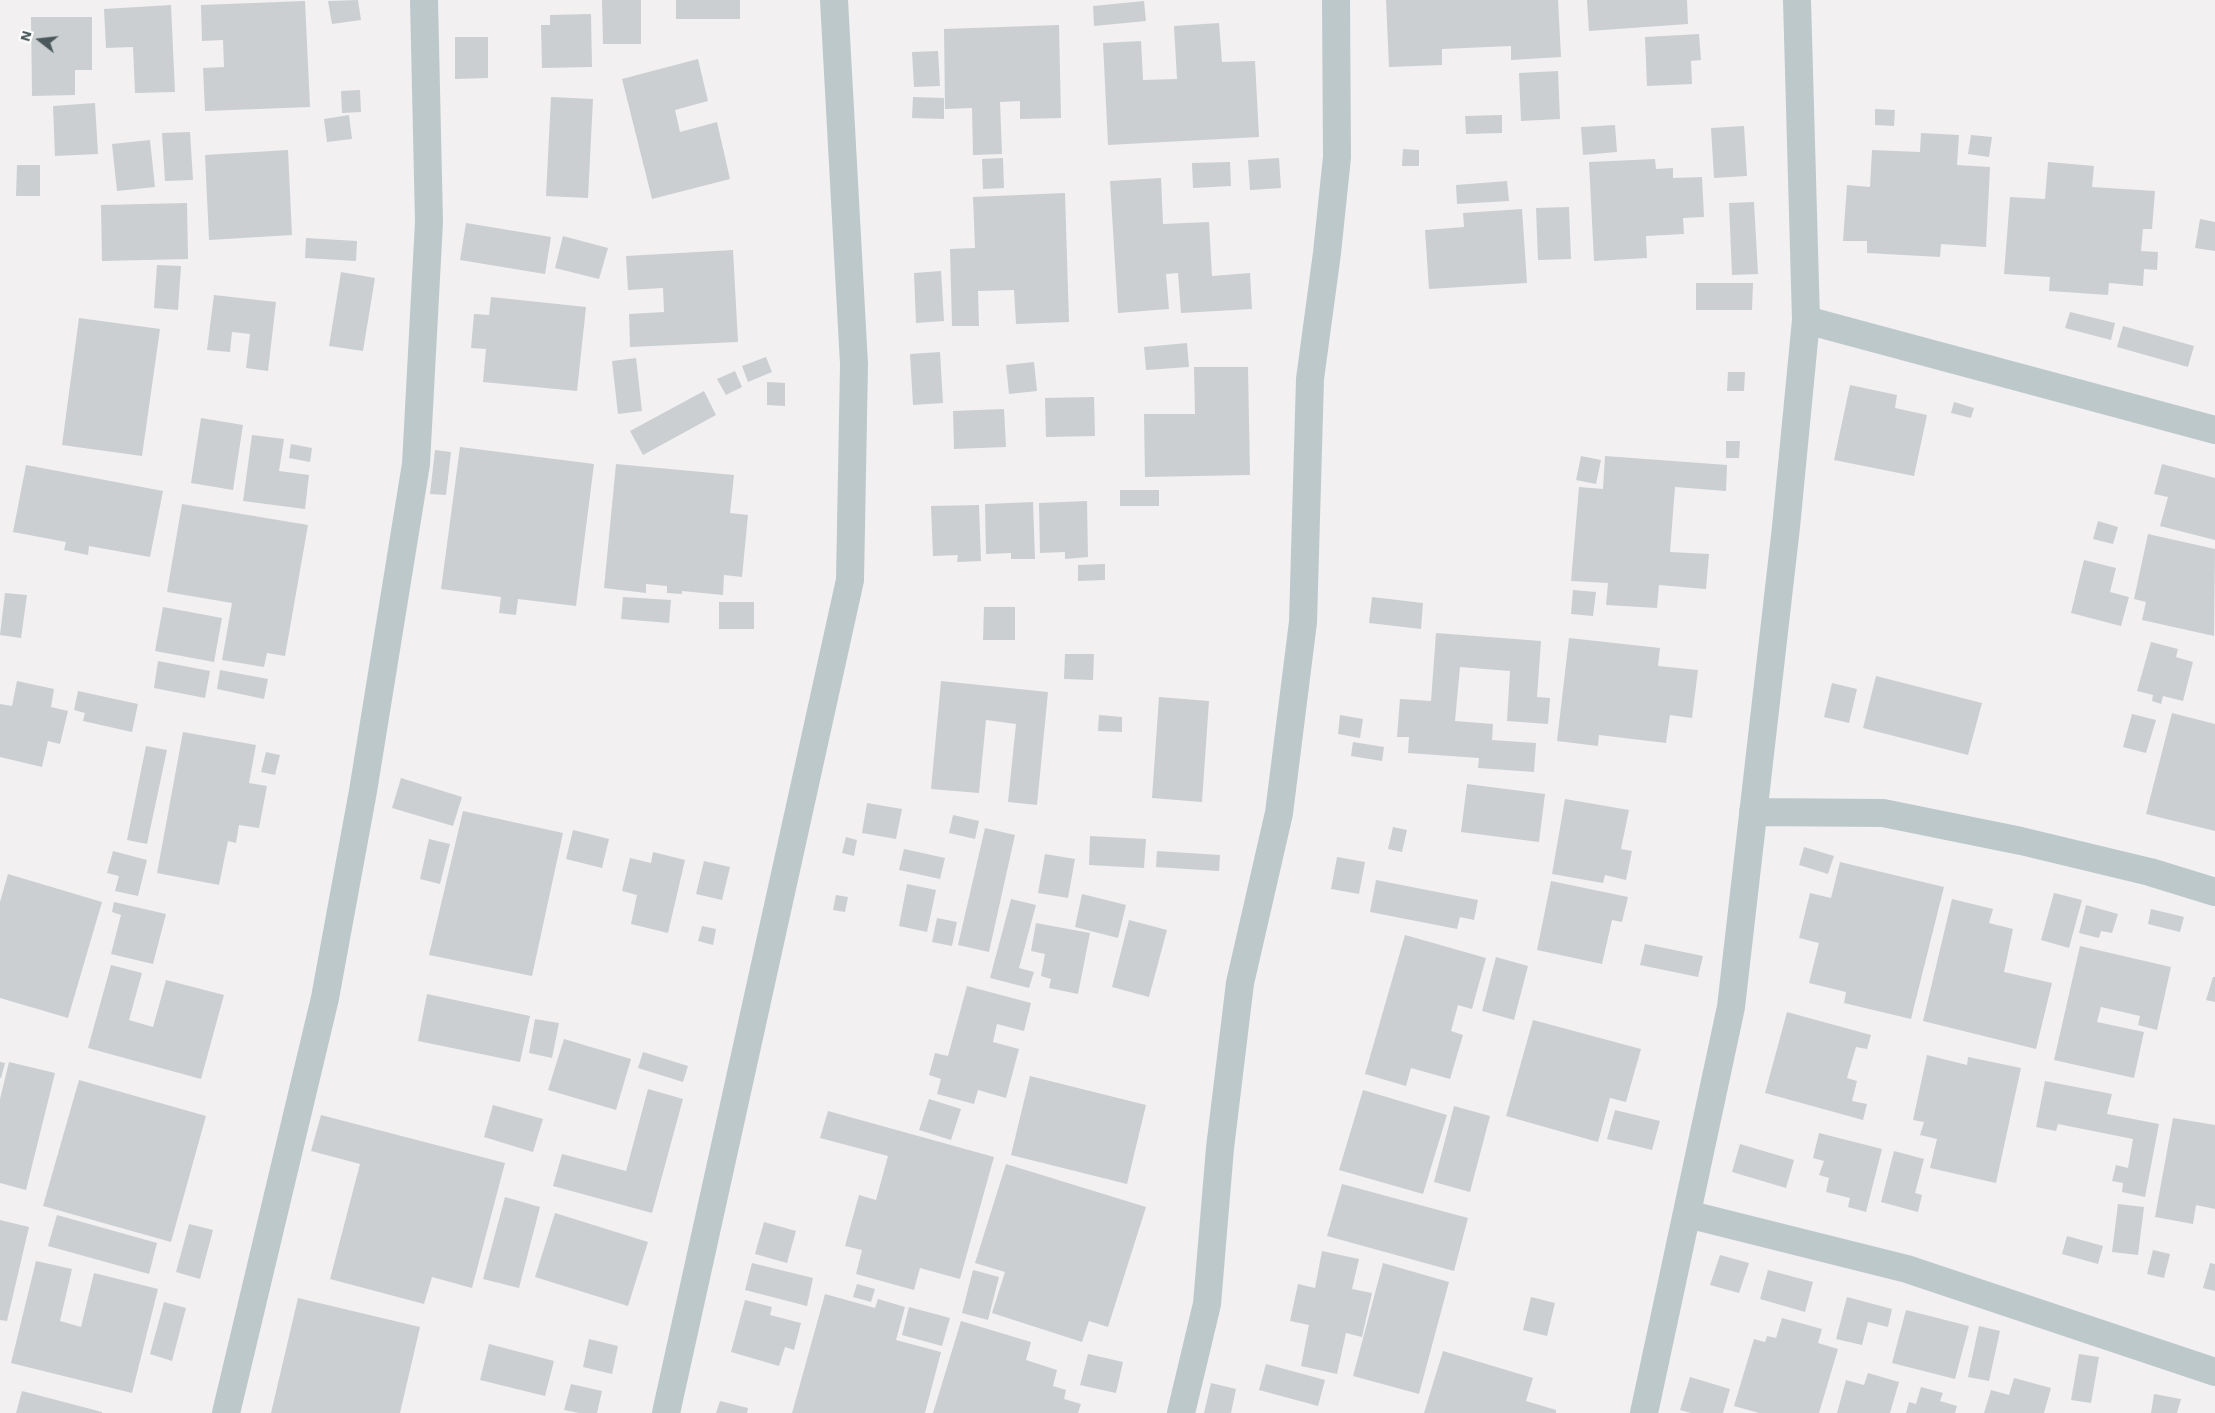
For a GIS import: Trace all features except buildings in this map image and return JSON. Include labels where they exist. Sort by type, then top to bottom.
[{"type":"street","points":[[226,1413],[324,998],[363,791],[416,464],[429,222],[424,0]]},
{"type":"street","points":[[666,1413],[850,580],[854,364],[834,0]]},
{"type":"street","points":[[1181,1413],[1207,1304],[1220,1148],[1240,983],[1279,813],[1303,622],[1310,379],[1327,253],[1337,157],[1336,0]]},
{"type":"street","points":[[1644,1413],[1731,1007],[1786,527],[1806,320],[1797,0]]},
{"type":"street","points":[[1806,320],[2215,430]]},
{"type":"street","points":[[1754,812],[1883,813],[2030,843],[2150,872],[2215,892]]},
{"type":"street","points":[[1687,1214],[1907,1269],[2215,1372]]}]
